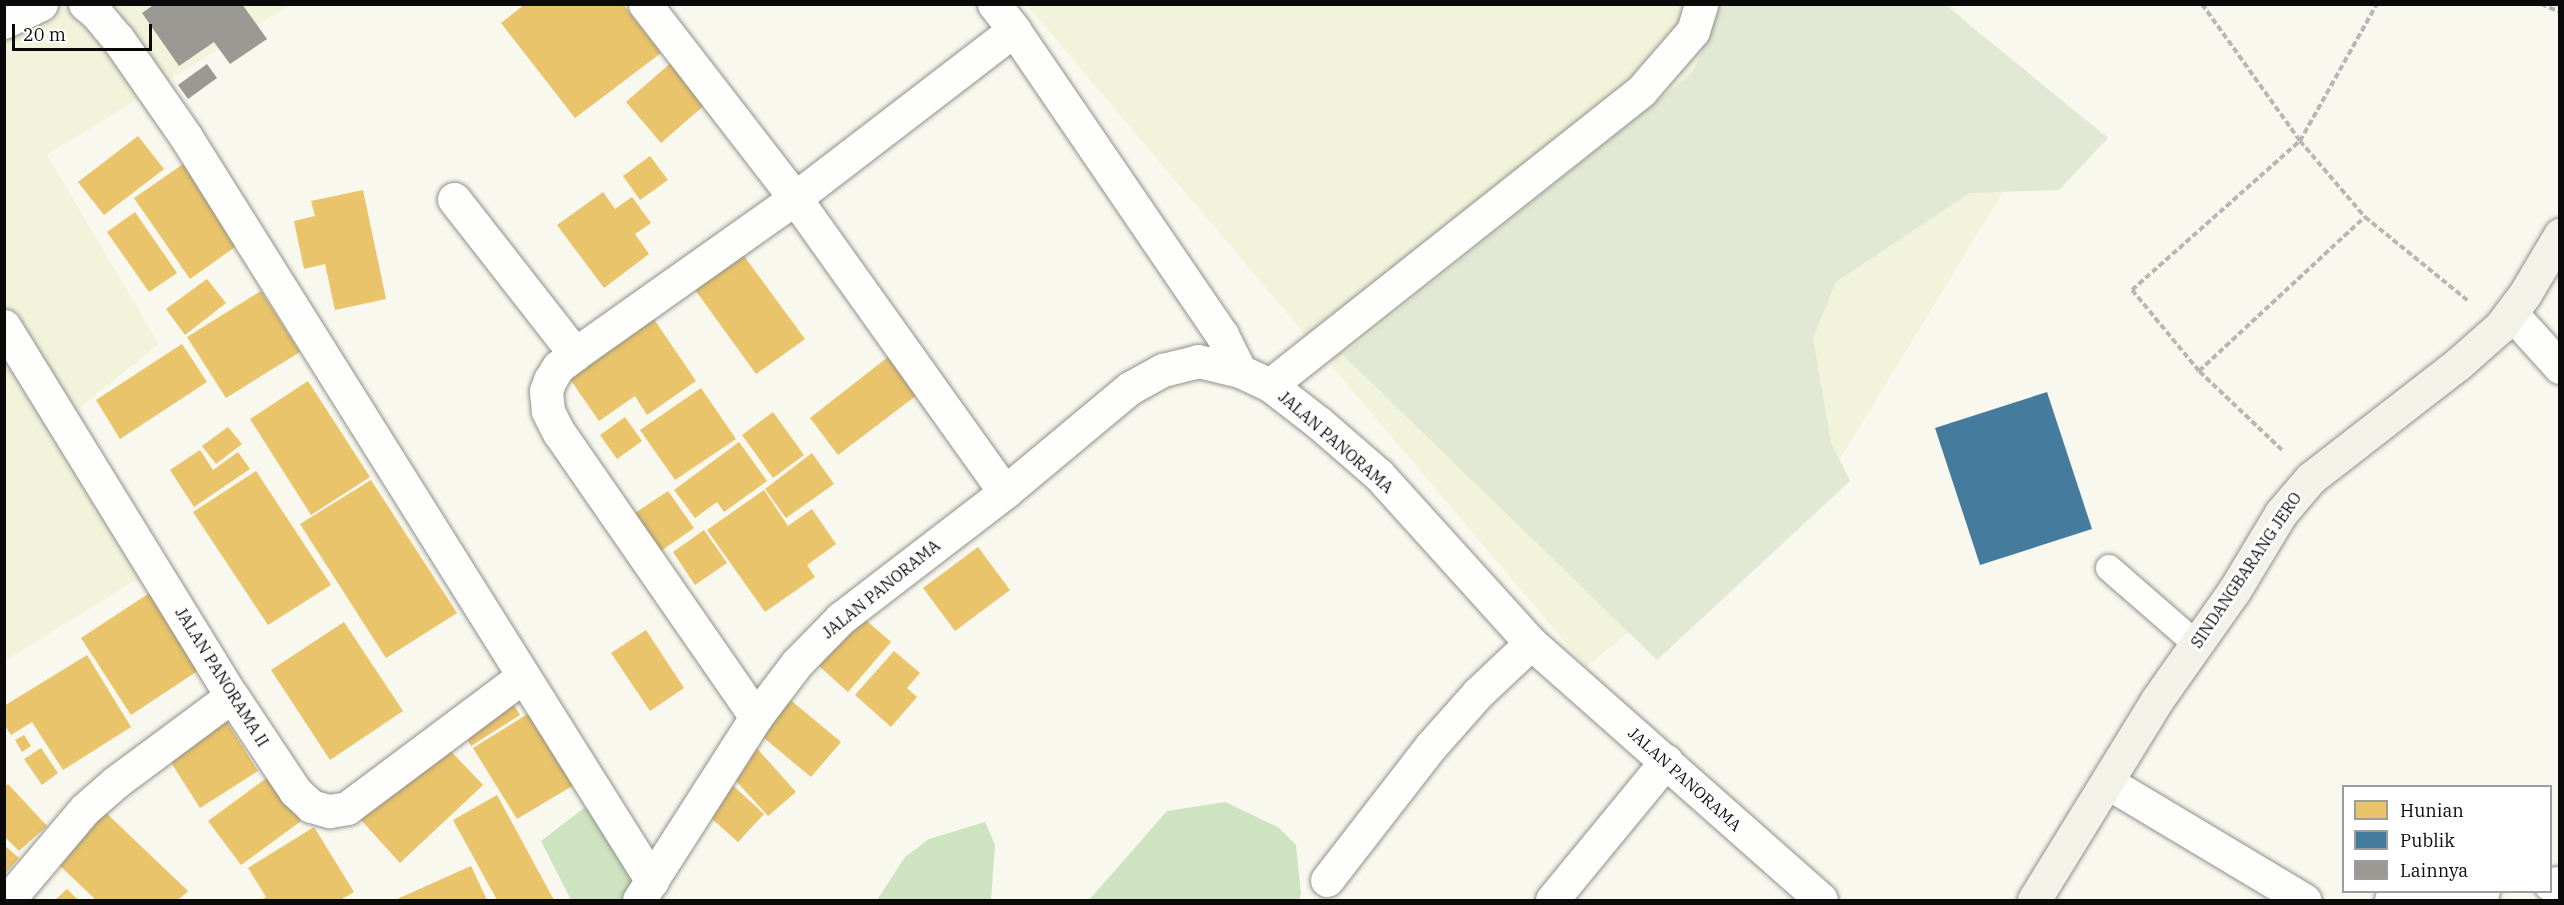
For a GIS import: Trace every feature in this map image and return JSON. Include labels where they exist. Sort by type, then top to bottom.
[{"type":"street","points":[[4,22],[41,4]]},
{"type":"street","points":[[85,4],[96,12],[118,39],[186,137],[522,677],[646,891]]},
{"type":"street","points":[[645,4],[795,198],[1005,492]]},
{"type":"street","points":[[994,4],[1222,335],[1240,371]]},
{"type":"street","points":[[1270,386],[1641,91],[1693,31],[1701,4]]},
{"type":"street","points":[[756,717],[560,433],[548,411],[546,391],[550,380],[558,367],[575,354],[795,198],[1014,30]]},
{"type":"street","points":[[454,199],[575,354]]},
{"type":"street","name":"SINDANGBARANG JERO","points":[[2034,900],[2196,644],[2234,591],[2281,513],[2311,478],[2505,320],[2525,294],[2559,235]]},
{"type":"street","points":[[2505,320],[2559,367]]},
{"type":"street","name":"JALAN PANORAMA II","points":[[4,326],[232,696],[295,791],[311,806],[328,812],[347,808],[369,794],[522,677]]},
{"type":"street","name":"JALAN PANORAMA","points":[[646,891],[756,717],[797,663],[841,618],[1005,492],[1131,388],[1163,370],[1198,361],[1240,371],[1270,386],[1319,423],[1379,475],[1531,643],[1821,900]]},
{"type":"street","points":[[1327,880],[1431,746],[1478,693],[1531,643]]},
{"type":"street","points":[[8,900],[85,809],[116,782],[232,696]]},
{"type":"street","points":[[1551,900],[1666,761]]},
{"type":"street","points":[[2107,782],[2304,900]]},
{"type":"street","points":[[2391,900],[2463,893]]},
{"type":"lane","points":[[2109,568],[2196,644]]},
{"type":"path","points":[[2202,4],[2300,141],[2365,217],[2505,320]]},
{"type":"path","points":[[2311,478],[2199,371],[2132,290],[2300,141],[2378,4]]},
{"type":"path","points":[[2541,4],[2559,12]]},
{"type":"path","points":[[2199,371],[2365,217]]},
{"type":"green space","points":[[5,5],[290,5],[47,155],[159,344],[77,410],[160,565],[5,661]]},
{"type":"green space","points":[[1027,5],[1950,5],[2053,110],[1840,459],[1586,667]]},
{"type":"green space","points":[[1721,5],[1945,5],[2108,138],[2059,190],[1969,193],[1836,282],[1813,338],[1831,443],[1850,481],[1657,660],[1343,355],[1693,72]]},
{"type":"green space","points":[[593,801],[647,900],[571,900],[541,841]]},
{"type":"green space","points":[[1225,802],[1278,827],[1296,845],[1301,894],[1299,900],[1089,900],[1167,811]]},
{"type":"green space","points":[[985,822],[995,845],[991,900],[877,900],[905,857],[929,839]]},
{"type":"building: Hunian","points":[[525,4],[623,4],[661,53],[575,118],[501,23]]},
{"type":"building: Hunian","points":[[673,61],[708,102],[661,143],[626,102]]},
{"type":"building: Hunian","points":[[138,136],[164,169],[104,215],[78,182]]},
{"type":"building: Hunian","points":[[650,156],[668,180],[640,200],[623,176]]},
{"type":"building: Hunian","points":[[189,160],[245,240],[190,279],[134,198]]},
{"type":"building: Hunian","points":[[363,190],[386,299],[335,310],[325,264],[304,269],[294,221],[315,216],[311,201]]},
{"type":"building: Hunian","points":[[603,192],[615,209],[632,197],[651,223],[635,234],[649,254],[604,288],[557,225]]},
{"type":"building: Hunian","points":[[135,212],[177,273],[149,292],[107,232]]},
{"type":"building: Hunian","points":[[741,252],[805,339],[756,374],[693,287]]},
{"type":"building: Hunian","points":[[207,279],[226,303],[185,335],[166,309]]},
{"type":"building: Hunian","points":[[261,291],[300,352],[226,398],[187,337]]},
{"type":"building: Hunian","points":[[649,312],[696,381],[647,415],[635,396],[599,421],[563,369]]},
{"type":"building: Hunian","points":[[182,344],[207,382],[120,439],[96,400]]},
{"type":"building: Hunian","points":[[888,357],[917,395],[838,455],[810,418]]},
{"type":"building: Hunian","points":[[308,381],[370,477],[311,515],[250,419]]},
{"type":"building: Hunian","points":[[701,388],[736,439],[675,480],[640,430]]},
{"type":"building: Hunian","points":[[773,412],[804,455],[773,478],[742,435]]},
{"type":"building: Hunian","points":[[625,417],[642,441],[617,459],[600,435]]},
{"type":"building: Hunian","points":[[228,427],[242,444],[216,464],[202,446]]},
{"type":"building: Hunian","points":[[739,442],[767,481],[724,512],[717,502],[695,518],[674,490]]},
{"type":"building: Hunian","points":[[200,450],[213,470],[238,452],[250,469],[194,507],[170,470]]},
{"type":"building: Hunian","points":[[812,453],[834,484],[786,518],[765,489]]},
{"type":"building: Hunian","points":[[256,471],[331,585],[268,625],[193,512]]},
{"type":"building: Hunian","points":[[371,480],[457,613],[386,658],[300,524]]},
{"type":"building: Hunian","points":[[764,490],[788,526],[812,509],[836,544],[807,565],[815,577],[765,612],[707,530]]},
{"type":"building: Hunian","points":[[668,491],[694,528],[658,553],[632,515]]},
{"type":"building: Hunian","points":[[704,530],[727,563],[695,585],[673,552]]},
{"type":"building: Hunian","points":[[978,547],[1010,590],[955,631],[923,588]]},
{"type":"building: Hunian","points":[[154,590],[205,666],[131,715],[81,638]]},
{"type":"building: Hunian","points":[[861,616],[891,642],[848,692],[819,666]]},
{"type":"building: Hunian","points":[[344,622],[403,711],[330,760],[271,670]]},
{"type":"building: Hunian","points":[[646,630],[684,688],[650,711],[611,653]]},
{"type":"building: Hunian","points":[[894,651],[920,673],[907,688],[917,697],[891,727],[855,695]]},
{"type":"building: Hunian","points":[[87,655],[131,727],[63,770],[32,722],[11,735],[4,724],[4,706]]},
{"type":"building: Hunian","points":[[509,697],[520,715],[471,746],[460,728]]},
{"type":"building: Hunian","points":[[788,698],[841,742],[811,777],[758,733]]},
{"type":"building: Hunian","points":[[529,713],[574,785],[517,819],[473,748]]},
{"type":"building: Hunian","points":[[223,716],[258,771],[200,808],[165,753]]},
{"type":"building: Hunian","points":[[24,735],[31,746],[22,752],[15,740]]},
{"type":"building: Hunian","points":[[443,743],[483,785],[400,863],[361,820]]},
{"type":"building: Hunian","points":[[754,745],[796,792],[768,816],[726,770]]},
{"type":"building: Hunian","points":[[41,748],[58,773],[42,785],[24,759]]},
{"type":"building: Hunian","points":[[268,777],[301,821],[241,865],[208,821]]},
{"type":"building: Hunian","points":[[728,781],[764,814],[738,842],[702,810]]},
{"type":"building: Hunian","points":[[8,784],[47,826],[19,851],[4,836],[4,787]]},
{"type":"building: Hunian","points":[[497,795],[554,900],[497,900],[453,820]]},
{"type":"building: Hunian","points":[[103,810],[188,891],[178,900],[96,900],[55,861]]},
{"type":"building: Hunian","points":[[314,827],[354,892],[340,900],[261,900],[266,897],[248,868]]},
{"type":"building: Hunian","points":[[4,845],[19,858],[4,875]]},
{"type":"building: Hunian","points":[[471,866],[487,900],[395,900]]},
{"type":"building: Hunian","points":[[67,889],[78,900],[55,900]]},
{"type":"building: Publik","points":[[2047,392],[2092,529],[1980,565],[1935,428]]},
{"type":"building: Lainnya","points":[[155,4],[242,4],[267,39],[230,64],[214,42],[179,66],[142,13]]},
{"type":"building: Lainnya","points":[[207,64],[217,78],[188,99],[178,85]]}]
